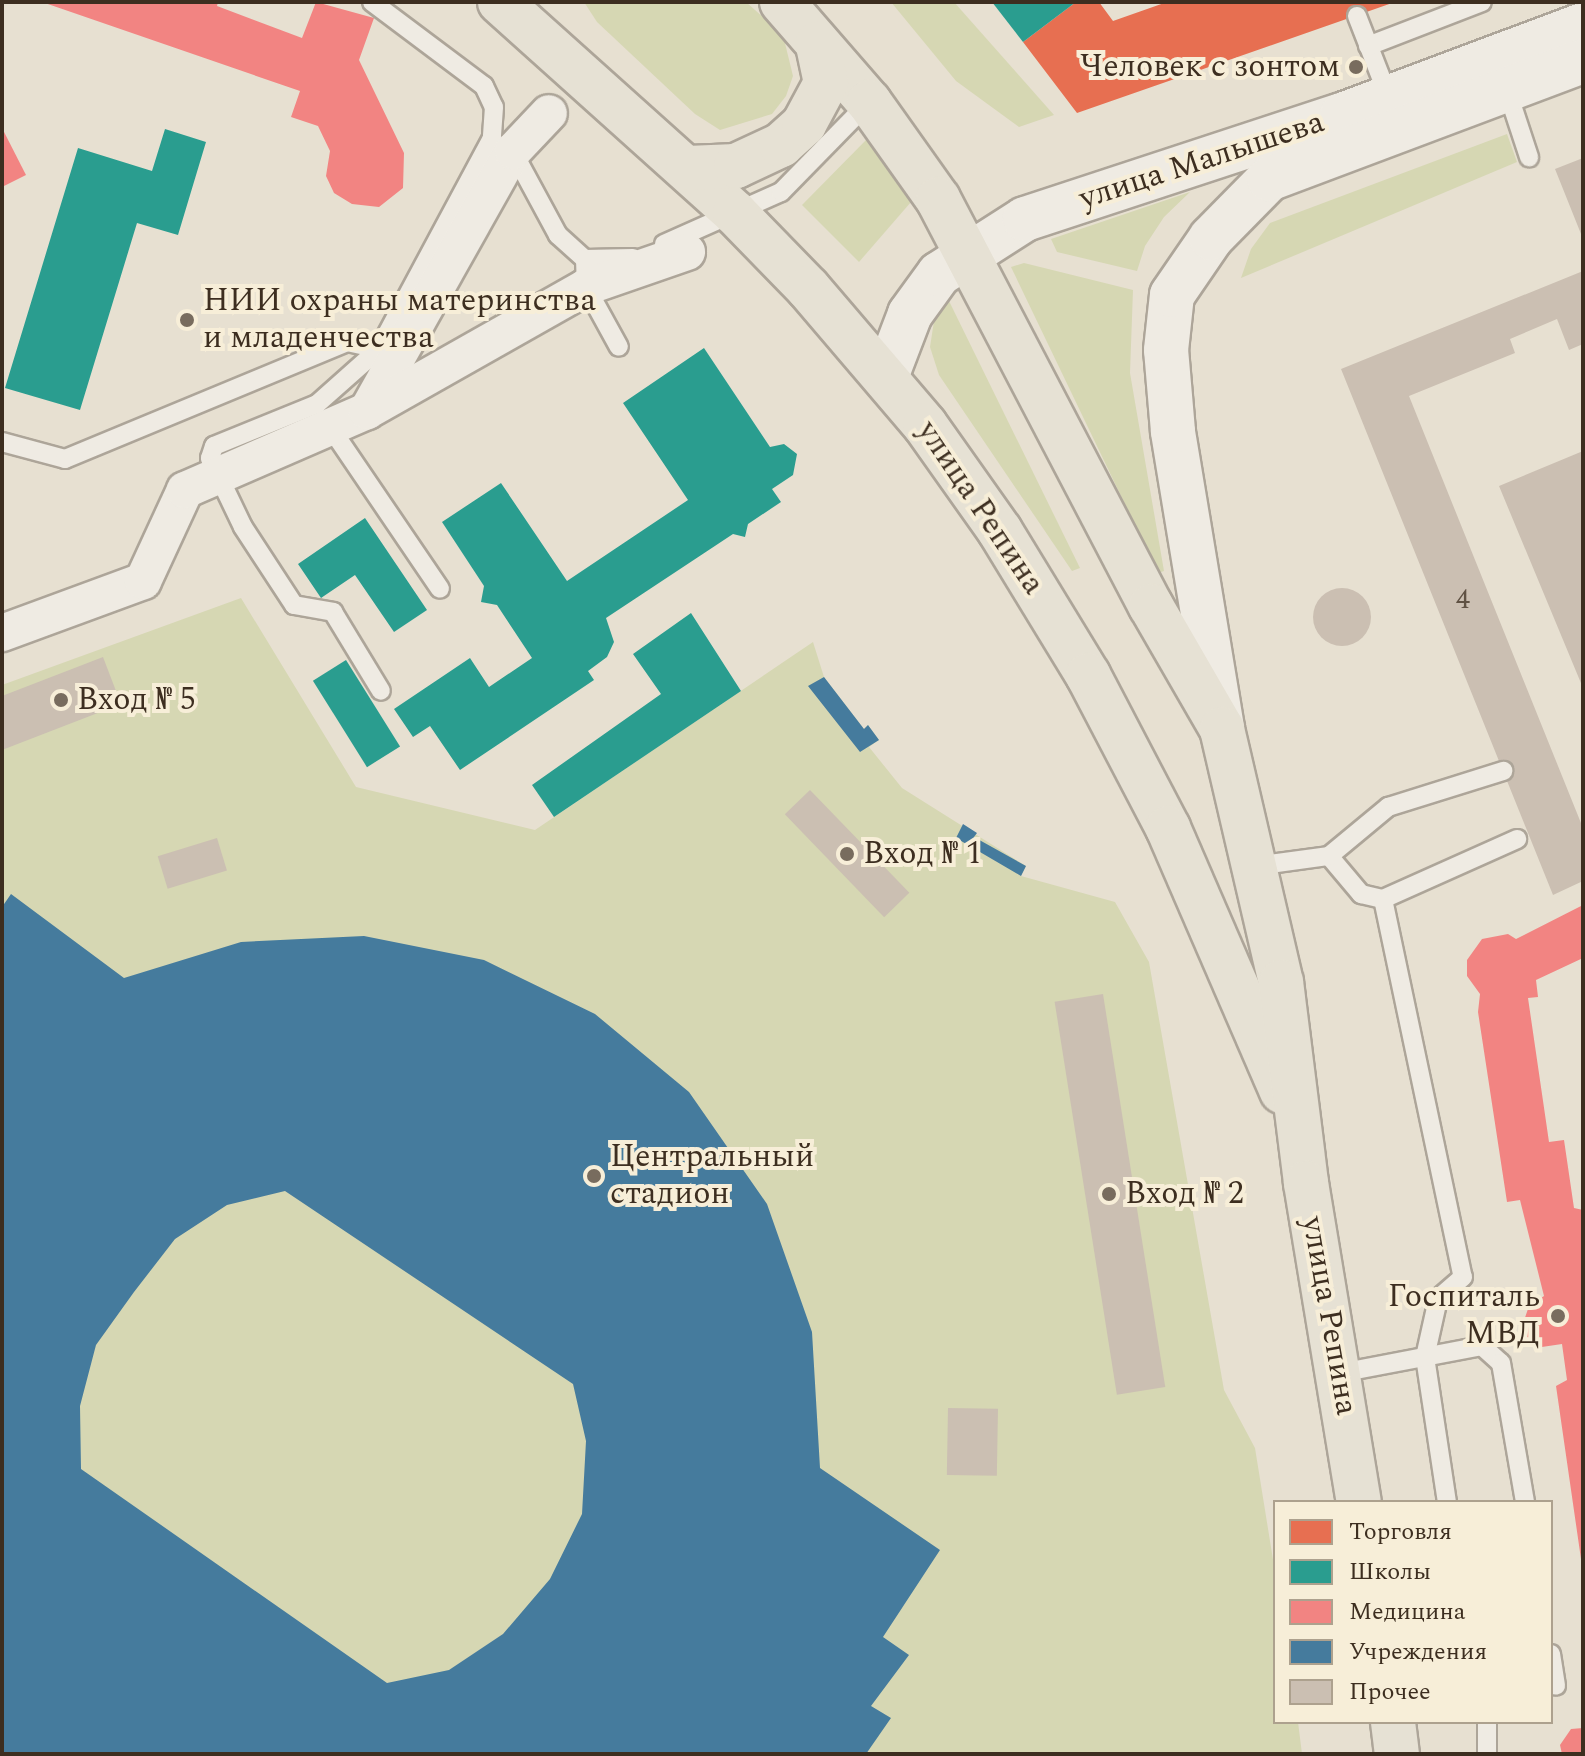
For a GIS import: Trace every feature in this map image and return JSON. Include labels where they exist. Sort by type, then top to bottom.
[{"type":"main road","name":"улица Репина","points":[[782,2],[869,102],[938,199],[964,256],[1222,729]]},
{"type":"main road","name":"улица Репина","points":[[516,9],[735,213],[886,377],[1000,531],[1088,675],[1168,828],[1234,989],[1301,1129]]},
{"type":"main road","name":"улица Малышева","points":[[886,377],[910,314],[939,274],[1025,219],[1389,98],[1583,25]]},
{"type":"main road","points":[[688,168],[736,166],[793,135],[826,83],[818,44]]},
{"type":"main road","name":"улица Малышева","points":[[1368,142],[1583,61]]},
{"type":"main road","name":"улица Репина","points":[[1359,1500],[1281,982],[1222,729],[1173,431],[1166,350],[1172,295],[1221,226],[1269,179],[1368,142]]},
{"type":"main road","points":[[1393,1724],[1397,1754]]},
{"type":"street","points":[[367,411],[503,144],[549,113]]},
{"type":"street","points":[[2,633],[143,581],[185,490],[219,477],[324,416],[367,411],[586,273],[687,252]]},
{"type":"lane","points":[[372,2],[484,86],[494,107],[503,144],[558,235],[586,273],[619,347]]},
{"type":"lane","points":[[1368,46],[1482,2]]},
{"type":"lane","points":[[1357,16],[1389,98]]},
{"type":"lane","points":[[1507,90],[1529,157]]},
{"type":"lane","points":[[586,273],[628,260],[781,192],[869,102]]},
{"type":"lane","points":[[440,589],[324,416],[379,349],[503,144]]},
{"type":"lane","points":[[2,442],[65,459],[347,342],[379,349]]},
{"type":"lane","points":[[219,477],[243,527],[294,605],[333,612],[381,691]]},
{"type":"lane","points":[[1252,866],[1329,856],[1388,807],[1503,771]]},
{"type":"lane","points":[[1329,856],[1361,894],[1383,899],[1517,839]]},
{"type":"lane","points":[[1383,899],[1463,1277],[1438,1299],[1425,1357],[1447,1500]]},
{"type":"lane","points":[[1340,1373],[1482,1346],[1501,1363],[1525,1500]]},
{"type":"lane","points":[[1553,1667],[1556,1686]]},
{"type":"lane","points":[[1487,1724],[1487,1754]]},
{"type":"green space","points":[[584,2],[746,2],[783,35],[793,76],[786,96],[772,114],[720,130],[695,114],[597,22]]},
{"type":"green space","points":[[891,2],[954,2],[1054,115],[1019,127],[956,81]]},
{"type":"green space","points":[[1507,134],[1517,162],[1241,278],[1251,249],[1270,223]]},
{"type":"green space","points":[[868,138],[911,202],[859,262],[802,205]]},
{"type":"green space","points":[[1190,192],[1164,217],[1145,246],[1137,271],[1057,252],[1051,239]]},
{"type":"green space","points":[[1024,263],[1133,290],[1130,373],[1164,571],[1158,573],[1011,267]]},
{"type":"green space","points":[[949,301],[1080,568],[1072,571],[939,375],[930,347],[934,321]]},
{"type":"green space","name":"Центральный стадион","points":[[241,598],[356,787],[535,830],[813,642],[824,677],[864,729],[868,725],[879,740],[869,747],[902,788],[1026,866],[1021,876],[1115,902],[1149,962],[1224,1390],[1255,1448],[1273,1560],[1273,1724],[1298,1724],[1302,1754],[2,1754],[2,685]]},
{"type":"building: Торговля","points":[[1076,2],[1099,2],[1113,21],[1167,2],[1395,2],[1077,113],[1023,42]]},
{"type":"building: Школы","points":[[992,2],[1076,2],[1023,42]]},
{"type":"building: Школы","points":[[165,129],[206,142],[178,235],[137,223],[80,410],[5,388],[78,148],[152,171]]},
{"type":"building: Школы","points":[[704,348],[770,447],[784,444],[797,454],[793,475],[772,489],[781,502],[748,524],[745,537],[733,534],[606,618],[614,642],[607,657],[588,671],[594,680],[460,770],[430,726],[413,737],[394,709],[470,658],[489,687],[532,658],[497,605],[481,602],[484,586],[442,522],[501,483],[567,581],[688,500],[623,403]]},
{"type":"building: Школы","points":[[365,518],[427,610],[394,632],[355,575],[321,598],[298,564]]},
{"type":"building: Школы","points":[[691,613],[741,691],[554,817],[532,785],[661,694],[633,654]]},
{"type":"building: Школы","points":[[346,660],[400,747],[367,767],[313,681]]},
{"type":"building: Медицина","points":[[42,2],[218,2],[217,6],[302,38],[316,2],[374,18],[359,60],[404,153],[403,188],[379,207],[352,204],[334,193],[326,176],[330,151],[318,126],[291,117],[300,91]]},
{"type":"building: Медицина","points":[[2,128],[26,175],[2,187]]},
{"type":"building: Медицина","points":[[1583,905],[1583,958],[1536,980],[1538,997],[1528,998],[1549,1142],[1564,1140],[1574,1208],[1583,1210],[1581,1559],[1556,1386],[1567,1380],[1562,1344],[1535,1348],[1521,1329],[1529,1306],[1544,1296],[1520,1200],[1507,1202],[1478,1012],[1480,994],[1467,976],[1467,960],[1482,939],[1508,934],[1516,939]]},
{"type":"building: Медицина","points":[[1583,1728],[1583,1754],[1562,1754],[1560,1745],[1571,1729]]},
{"type":"building: Учреждения","points":[[824,677],[864,729],[868,725],[879,740],[860,752],[808,686]]},
{"type":"building: Учреждения","points":[[963,824],[977,833],[974,837],[1026,866],[1021,876],[956,838]]},
{"type":"building: Учреждения","points":[[11,894],[124,978],[241,942],[364,936],[484,960],[595,1014],[689,1092],[767,1204],[812,1332],[820,1468],[940,1550],[883,1637],[909,1655],[871,1706],[891,1718],[866,1754],[2,1754],[2,907]],"holes":[[[285,1191],[573,1384],[586,1441],[582,1514],[550,1579],[503,1634],[449,1670],[387,1683],[81,1469],[80,1406],[96,1345],[134,1292],[175,1239],[227,1205]]]},
{"type":"building: Прочее","points":[[1583,158],[1583,239],[1555,169]]},
{"type":"building: Прочее","points":[[1583,271],[1583,344],[1569,350],[1557,319],[1510,339],[1515,353],[1409,396],[1583,828],[1583,881],[1553,895],[1341,369]]},
{"type":"building: Прочее","points":[[1583,451],[1582,516],[1583,688],[1499,486]]},
{"type":"building: Прочее","points":[[1342,588],[1353,590],[1362,597],[1369,606],[1369,628],[1362,637],[1353,644],[1342,646],[1331,644],[1322,637],[1315,628],[1313,617],[1315,606],[1322,597],[1331,590]]},
{"type":"building: Прочее","name":"Вход № 5","points":[[103,657],[121,704],[2,750],[2,696]]},
{"type":"building: Прочее","name":"Вход № 1","points":[[810,790],[909,893],[884,917],[785,814]]},
{"type":"building: Прочее","points":[[217,838],[227,871],[168,889],[158,856]]},
{"type":"building: Прочее","name":"Вход № 2","points":[[1103,994],[1165,1387],[1117,1395],[1055,1002]]},
{"type":"building: Прочее","points":[[948,1408],[998,1409],[997,1476],[947,1475]]},
{"type":"place","name":"Человек с зонтом","points":[[1356,67]]},
{"type":"place","name":"НИИ охраны материнства и младенчества","points":[[187,320]]},
{"type":"place","name":"Вход № 5","points":[[61,700]]},
{"type":"place","name":"Вход № 1","points":[[847,854]]},
{"type":"place","name":"Центральный стадион","points":[[594,1176]]},
{"type":"place","name":"Вход № 2","points":[[1109,1194]]},
{"type":"place","name":"Госпиталь МВД","points":[[1558,1316]]}]
